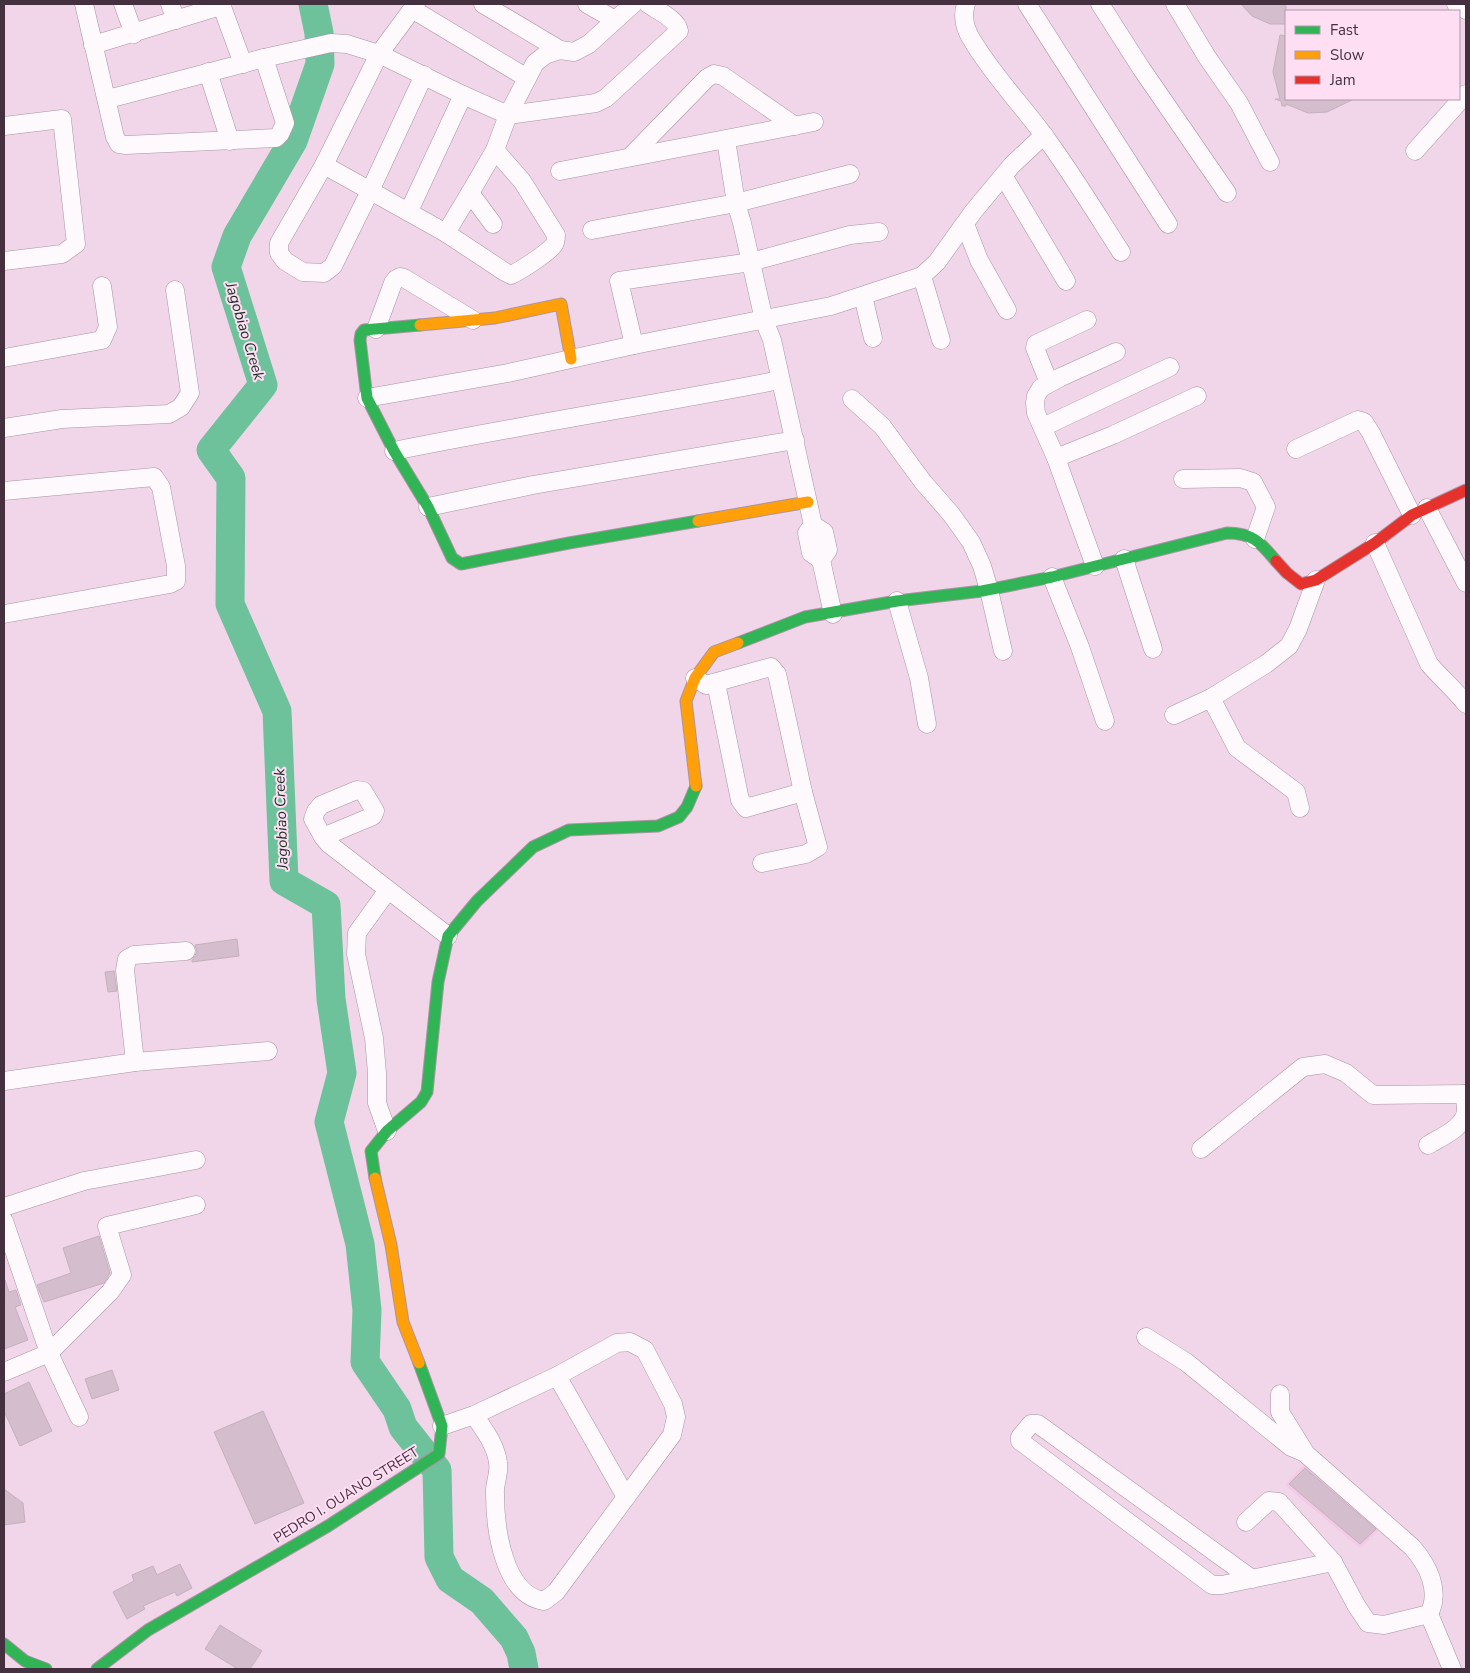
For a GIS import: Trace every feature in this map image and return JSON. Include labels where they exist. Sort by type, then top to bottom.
[{"type":"street","points":[[84,4],[108,100],[115,137],[119,144],[276,138],[285,123],[264,58]]},
{"type":"street","points":[[123,4],[134,34]]},
{"type":"street","points":[[170,4],[176,20]]},
{"type":"street","points":[[483,4],[560,50],[574,52],[589,44],[633,4]]},
{"type":"street","points":[[586,4],[615,20]]},
{"type":"street","points":[[108,100],[208,72],[332,43],[347,44],[379,54],[508,115],[596,103],[606,98],[679,31],[674,21],[648,4]]},
{"type":"street","points":[[966,4],[964,12],[966,26],[971,39],[1044,135],[1121,252]]},
{"type":"street","points":[[1027,4],[1168,224]]},
{"type":"street","points":[[1100,4],[1141,68],[1227,193]]},
{"type":"street","points":[[1175,4],[1207,57],[1239,103],[1270,162]]},
{"type":"street","points":[[1456,4],[1466,10]]},
{"type":"street","points":[[93,45],[134,34],[221,5],[243,64]]},
{"type":"street","points":[[424,76],[333,266],[324,273],[303,272],[285,261],[279,253],[279,243],[324,165],[379,54],[414,6],[527,78]]},
{"type":"street","points":[[446,233],[495,150],[508,115],[535,63],[545,56],[560,50]]},
{"type":"street","points":[[208,72],[230,141]]},
{"type":"street","points":[[630,157],[707,78],[714,74],[723,76],[795,126]]},
{"type":"street","points":[[1415,151],[1466,94]]},
{"type":"street","points":[[409,211],[463,95]]},
{"type":"street","points":[[4,126],[62,119],[76,244],[62,254],[4,261]]},
{"type":"street","points":[[560,171],[814,122]]},
{"type":"street","points":[[366,398],[508,372],[831,306],[922,276],[937,262],[973,212],[1004,177],[1012,165],[1044,135]]},
{"type":"street","points":[[726,140],[736,202],[764,320],[772,340],[808,502],[814,525],[824,532],[828,550],[821,560],[833,614]]},
{"type":"street","points":[[324,165],[409,211],[511,275],[521,270],[553,246],[556,235],[522,182],[495,150]]},
{"type":"street","points":[[592,230],[736,202],[850,174]]},
{"type":"street","points":[[1004,177],[1066,281]]},
{"type":"street","points":[[470,193],[493,224]]},
{"type":"street","points":[[965,224],[979,260],[1007,310]]},
{"type":"street","points":[[634,345],[619,281],[751,262],[850,235],[879,232]]},
{"type":"street","points":[[922,276],[941,340]]},
{"type":"street","points":[[376,329],[393,284],[400,277],[473,320]]},
{"type":"street","points":[[4,358],[102,340],[108,327],[102,286]]},
{"type":"street","points":[[4,428],[62,419],[169,414],[181,407],[190,392],[175,290]]},
{"type":"street","points":[[864,296],[874,338]]},
{"type":"street","points":[[571,359],[561,304],[495,318],[364,330],[361,334],[366,398],[394,451],[428,507],[452,558],[461,564],[569,543],[808,502]]},
{"type":"street","points":[[1049,383],[1035,348],[1036,344],[1087,320]]},
{"type":"street","points":[[1095,566],[1056,458],[1036,413],[1036,396],[1041,388],[1049,383],[1116,352]]},
{"type":"street","points":[[1043,427],[1170,367]]},
{"type":"street","points":[[394,451],[780,380]]},
{"type":"street","points":[[1056,458],[1113,435],[1198,396]]},
{"type":"street","points":[[852,399],[885,430],[971,542],[990,590],[1003,651]]},
{"type":"street","points":[[1296,449],[1358,420],[1364,422],[1466,583]]},
{"type":"street","points":[[428,507],[533,485],[795,440]]},
{"type":"street","points":[[4,491],[154,477],[161,487],[176,566],[176,581],[170,584],[4,614]]},
{"type":"street","points":[[1183,480],[1240,478],[1253,482],[1266,507],[1255,539]]},
{"type":"street","points":[[323,837],[329,844],[448,936],[477,902],[533,846],[569,830],[658,826],[679,817],[687,807],[696,786],[686,701],[695,678],[714,652],[805,618],[897,601],[990,590],[1052,577],[1227,533],[1242,533],[1255,539],[1268,550],[1287,573],[1301,584],[1316,580],[1420,512],[1466,490]]},
{"type":"street","points":[[1374,543],[1429,664],[1441,679],[1464,697]]},
{"type":"street","points":[[1124,559],[1153,649]]},
{"type":"street","points":[[1052,577],[1080,647],[1105,720]]},
{"type":"street","points":[[1174,715],[1211,698],[1266,664],[1289,646],[1298,629],[1316,580]]},
{"type":"street","points":[[897,601],[919,678],[927,724]]},
{"type":"street","points":[[695,678],[706,685],[771,667],[777,674],[803,792],[818,846],[806,854],[762,863]]},
{"type":"street","points":[[716,683],[740,800],[746,808],[803,792]]},
{"type":"street","points":[[1211,698],[1237,748],[1296,792],[1300,808]]},
{"type":"street","points":[[387,1131],[377,1103],[374,1038],[356,954],[357,933],[388,890]]},
{"type":"street","name":"PEDRO I. OUANO STREET","points":[[97,1669],[148,1630],[328,1526],[440,1454],[442,1426],[403,1322],[390,1245],[373,1169],[372,1151],[387,1131],[421,1102],[427,1092],[438,982],[448,936]]},
{"type":"street","points":[[135,1062],[125,970],[127,959],[134,954],[186,951]]},
{"type":"street","points":[[4,1081],[135,1062],[268,1051]]},
{"type":"street","points":[[1201,1149],[1303,1067],[1324,1064],[1346,1073],[1373,1095],[1465,1094],[1466,1111],[1462,1121],[1453,1130],[1428,1145]]},
{"type":"street","points":[[4,1207],[84,1181],[196,1160]]},
{"type":"street","points":[[4,1372],[49,1353],[110,1292],[122,1275],[107,1226],[196,1205]]},
{"type":"street","points":[[4,1221],[49,1353],[79,1417]]},
{"type":"street","points":[[1146,1338],[1186,1362],[1291,1447],[1306,1454],[1412,1547],[1423,1559],[1432,1578],[1434,1605],[1429,1614],[1384,1625],[1368,1622],[1356,1605],[1333,1562],[1279,1502],[1269,1502],[1246,1522]]},
{"type":"street","points":[[442,1426],[474,1415],[557,1376],[617,1343],[630,1342],[645,1350],[674,1404],[676,1417],[672,1435],[556,1592],[544,1601],[534,1600],[519,1588],[504,1559],[497,1533],[494,1492],[498,1464],[491,1440],[474,1415]]},
{"type":"street","points":[[557,1376],[626,1497]]},
{"type":"street","points":[[1280,1394],[1280,1412],[1306,1454]]},
{"type":"street","points":[[1252,1579],[1038,1424],[1031,1424],[1020,1437],[1020,1440],[1212,1585],[1222,1585],[1252,1579],[1333,1562]]},
{"type":"street","points":[[1429,1614],[1452,1669]]},
{"type":"street","points":[[4,1644],[24,1660],[46,1669]]},
{"type":"shaded area","points":[[1309,1459],[1381,1528],[1360,1548],[1285,1485]]},
{"type":"building","points":[[1241,4],[1286,4],[1285,24],[1270,24],[1252,16]]},
{"type":"building","points":[[1280,35],[1285,36],[1285,100],[1352,100],[1327,112],[1308,113],[1286,104],[1286,106],[1282,106],[1281,101],[1275,99],[1280,99],[1273,72]]},
{"type":"building","points":[[237,939],[239,956],[192,962],[197,951],[195,945]]},
{"type":"building","points":[[114,971],[117,991],[108,992],[105,972]]},
{"type":"building","points":[[99,1236],[110,1273],[104,1283],[44,1302],[37,1285],[71,1273],[63,1248]]},
{"type":"building","points":[[5,1280],[9,1292],[16,1290],[21,1305],[15,1307],[28,1340],[4,1349]]},
{"type":"building","points":[[112,1370],[119,1390],[92,1399],[85,1379]]},
{"type":"building","points":[[29,1382],[52,1431],[20,1446],[4,1411],[4,1394]]},
{"type":"building","points":[[263,1411],[304,1503],[255,1524],[214,1432]]},
{"type":"building","points":[[1305,1468],[1376,1529],[1360,1544],[1289,1484]]},
{"type":"building","points":[[4,1489],[23,1503],[25,1522],[4,1525]]},
{"type":"building","points":[[180,1564],[192,1588],[177,1596],[175,1592],[143,1606],[145,1609],[127,1619],[113,1592],[134,1581],[132,1575],[153,1566],[157,1575]]},
{"type":"building","points":[[220,1625],[262,1651],[250,1669],[238,1669],[205,1649]]},
{"type":"waterway","name":"Jagobiao Creek","points":[[313,4],[319,33],[320,64],[293,141],[237,236],[226,267],[263,385],[211,450],[231,478],[230,604],[277,711],[284,881],[326,905],[331,999],[342,1073],[329,1122],[360,1244],[367,1310],[365,1362],[397,1409],[403,1427],[437,1470],[439,1557],[450,1579],[482,1601],[514,1638],[521,1653],[524,1669]]},
{"type":"traffic: fast","points":[[420,325],[364,330],[361,334],[360,340],[367,398],[394,451],[428,507],[452,558],[461,564],[698,521]]},
{"type":"traffic: fast","points":[[738,643],[805,617],[897,601],[982,591],[1052,577],[1227,533],[1236,533],[1250,537],[1260,544],[1276,561]]},
{"type":"traffic: fast","points":[[375,1178],[371,1151],[387,1131],[421,1102],[427,1092],[438,982],[448,936],[477,901],[533,847],[569,830],[658,826],[679,817],[687,807],[696,786]]},
{"type":"traffic: fast","points":[[97,1669],[148,1630],[328,1526],[439,1454],[442,1426],[419,1363]]},
{"type":"traffic: fast","points":[[4,1644],[25,1661],[46,1669]]},
{"type":"traffic: slow","points":[[420,325],[495,318],[561,304],[571,359]]},
{"type":"traffic: slow","points":[[698,521],[808,502]]},
{"type":"traffic: slow","points":[[696,786],[686,701],[695,678],[714,652],[738,643]]},
{"type":"traffic: slow","points":[[375,1178],[391,1245],[403,1322],[419,1363]]},
{"type":"traffic: jam","points":[[1276,561],[1301,584],[1316,580],[1375,543],[1412,515],[1466,490]]}]
